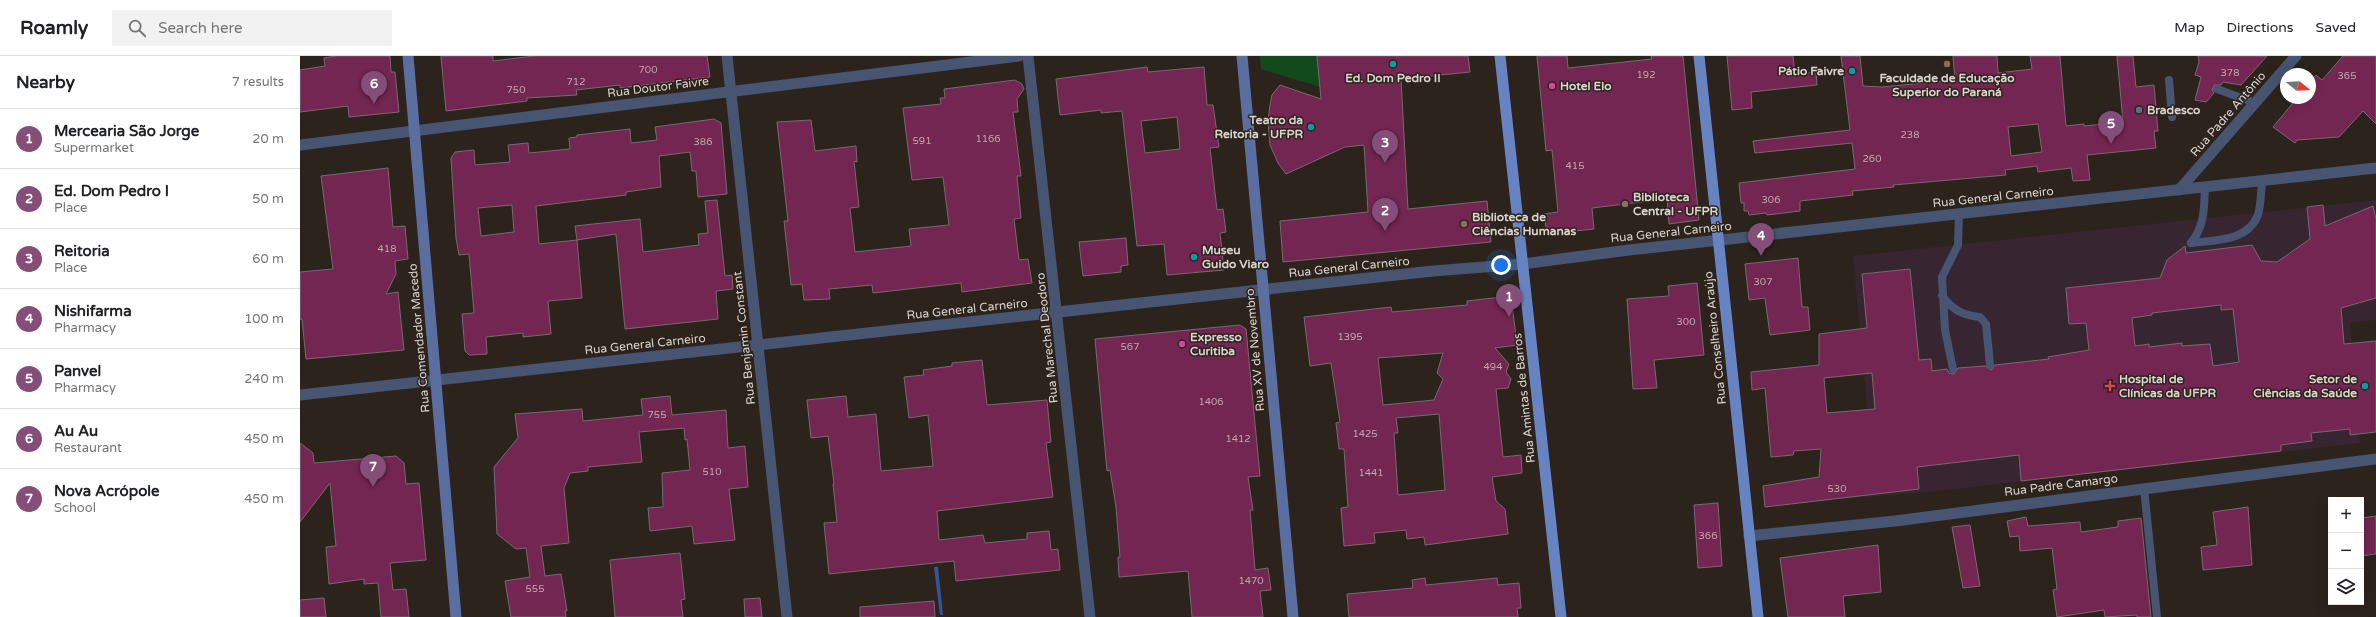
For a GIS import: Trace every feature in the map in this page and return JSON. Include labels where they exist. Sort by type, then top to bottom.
[{"type":"main road","name":"Rua Comendador Macedo","points":[[408,56],[456,617]]},
{"type":"main road","name":"Rua XV de Novembro","points":[[1242,56],[1293,617]]},
{"type":"main road","name":"Rua Amintas de Barros","points":[[1500,56],[1561,617]]},
{"type":"main road","name":"Rua Conselheiro Araújo","points":[[1699,56],[1758,617]]},
{"type":"street","name":"Rua Benjamin Constant","points":[[727,56],[787,617]]},
{"type":"street","name":"Rua Doutor Faivre","points":[[300,145],[1019,56]]},
{"type":"street","name":"Rua Marechal Deodoro","points":[[1028,56],[1090,617]]},
{"type":"street","name":"Rua Padre Antônio","points":[[2179,190],[2296,56]]},
{"type":"street","name":"Rua General Carneiro","points":[[300,395],[1433,271],[1522,264],[1718,240],[2376,168]]},
{"type":"street","name":"Rua Padre Camargo","points":[[1749,536],[1895,521],[2144,488],[2376,460]]},
{"type":"lane","points":[[2169,80],[2172,117]]},
{"type":"lane","points":[[2217,89],[2255,103]]},
{"type":"lane","points":[[2205,187],[2204,218],[2199,233],[2191,243],[2233,238],[2248,230],[2258,214],[2262,181]]},
{"type":"lane","points":[[1953,369],[1945,330],[1942,277],[1958,246],[1959,214]]},
{"type":"lane","points":[[1942,296],[1952,309],[1965,316],[1980,317],[1986,324],[1990,365]]},
{"type":"lane","points":[[2144,488],[2157,617]]},
{"type":"shaded area","name":"Hospital de Clínicas da UFPR","points":[[2376,200],[2376,320],[2350,323],[2360,443],[1919,493],[1824,500],[1820,453],[1871,448],[1853,256]]},
{"type":"green space","points":[[1260,56],[1317,56],[1320,87],[1261,69]]},
{"type":"water","points":[[934,567],[938,567],[943,615],[940,615]]},
{"type":"building","points":[[336,56],[390,56],[391,72],[395,72],[399,112],[349,117],[348,106],[300,112],[300,70],[325,66],[324,58]]},
{"type":"building","points":[[441,56],[493,56],[493,61],[534,56],[707,56],[710,77],[620,88],[620,85],[576,90],[577,95],[527,98],[527,101],[446,111]]},
{"type":"building","points":[[1317,56],[1468,56],[1470,72],[1401,79],[1408,209],[1487,201],[1491,242],[1283,262],[1280,221],[1368,212],[1364,145],[1345,147],[1286,174],[1278,163],[1270,145],[1268,121],[1270,105],[1272,95],[1280,85],[1321,99]]},
{"type":"building","points":[[1537,56],[1567,56],[1568,68],[1652,59],[1651,56],[1683,56],[1699,220],[1669,224],[1667,199],[1592,208],[1594,229],[1547,234],[1544,214],[1558,212],[1552,150],[1546,151]]},
{"type":"building","points":[[1727,56],[1793,56],[1795,74],[1816,72],[1817,85],[1751,92],[1752,108],[1732,110]]},
{"type":"building","points":[[1841,56],[1860,56],[1863,86],[1882,87],[1955,80],[1953,56],[1997,56],[1998,73],[2032,69],[2030,56],[2060,56],[2066,126],[2084,124],[2084,126],[2123,122],[2117,56],[2133,56],[2136,87],[2154,85],[2158,131],[2154,131],[2156,148],[2087,155],[2090,180],[2073,181],[2071,168],[2038,172],[2037,166],[2005,170],[2006,175],[1893,185],[1894,187],[1852,191],[1853,195],[1800,201],[1800,211],[1767,215],[1766,213],[1749,215],[1748,211],[1744,211],[1744,203],[1741,203],[1739,183],[1855,169],[1852,143],[1755,153],[1753,141],[1850,130]],"holes":[[[2038,124],[2042,152],[2011,156],[2008,127]]]},
{"type":"building","points":[[2198,56],[2267,56],[2241,85],[2223,82],[2221,85],[2214,85],[2212,90],[2214,93],[2206,102],[2195,100],[2201,77],[2195,75],[2199,62]]},
{"type":"building","points":[[2343,56],[2376,56],[2376,124],[2363,111],[2339,137],[2297,140],[2295,143],[2273,127],[2292,104],[2316,104],[2316,75],[2322,80]]},
{"type":"building","points":[[1147,67],[1148,72],[1204,67],[1207,105],[1213,105],[1219,147],[1210,148],[1217,210],[1223,209],[1226,232],[1220,233],[1224,270],[1167,275],[1164,244],[1137,246],[1122,111],[1101,113],[1101,110],[1060,115],[1056,79]],"holes":[[[1177,117],[1180,149],[1145,153],[1141,121]]]},
{"type":"building","points":[[1015,80],[1022,84],[1024,89],[1017,99],[1018,112],[1013,112],[1021,176],[1017,176],[1021,218],[1014,219],[1019,260],[1028,259],[1032,283],[962,292],[961,283],[873,293],[872,285],[829,289],[830,299],[804,300],[802,284],[791,285],[784,221],[788,221],[777,122],[811,120],[815,151],[856,146],[857,162],[854,161],[859,207],[850,208],[855,252],[911,246],[909,229],[949,225],[943,177],[912,180],[903,108],[941,104],[940,98],[945,98],[944,89]]},
{"type":"building","points":[[714,119],[721,123],[727,194],[698,197],[696,171],[692,171],[690,152],[659,156],[661,187],[626,192],[626,195],[536,206],[539,244],[577,240],[582,298],[548,301],[551,334],[523,337],[523,333],[486,337],[487,354],[469,355],[465,351],[462,314],[474,313],[469,254],[459,255],[456,238],[451,158],[455,152],[474,150],[475,165],[510,162],[508,145],[528,143],[529,153],[570,149],[569,138],[577,137],[577,135],[630,129],[631,143],[657,140],[655,127]],"holes":[[[512,205],[514,232],[481,236],[478,208]]]},
{"type":"building","points":[[388,168],[393,227],[405,226],[408,259],[395,261],[396,274],[386,294],[398,292],[404,350],[306,359],[302,319],[300,319],[300,272],[333,269],[321,176]]},
{"type":"building","points":[[717,200],[725,276],[732,275],[733,289],[716,291],[718,319],[625,329],[616,234],[577,240],[575,226],[640,219],[643,252],[699,245],[698,234],[708,233],[705,201]]},
{"type":"building","name":"Hospital de Clínicas da UFPR","points":[[2323,205],[2325,226],[2373,206],[2376,219],[2376,298],[2341,308],[2344,344],[2376,341],[2376,432],[2350,435],[2350,429],[2311,433],[2312,441],[2281,445],[2281,451],[2021,481],[2019,455],[1917,467],[1919,489],[1765,507],[1763,486],[1819,477],[1821,449],[1794,451],[1793,455],[1771,457],[1765,388],[1752,390],[1751,372],[1819,365],[1819,334],[1867,328],[1862,274],[1910,269],[1919,360],[1931,359],[1932,371],[1947,369],[1949,373],[1954,374],[1958,368],[1985,366],[1991,370],[1995,365],[2049,359],[2048,357],[2089,350],[2086,323],[2069,324],[2066,288],[2160,278],[2167,260],[2185,246],[2186,253],[2252,245],[2261,261],[2277,262],[2310,239],[2307,207]],"holes":[[[2221,305],[2221,310],[2233,309],[2239,362],[2213,366],[2210,344],[2182,346],[2182,343],[2149,347],[2149,344],[2135,346],[2132,318],[2152,315],[2152,313]],[[1872,373],[1875,409],[1827,413],[1824,378]]]},
{"type":"building","points":[[1126,238],[1128,265],[1121,266],[1121,272],[1083,276],[1079,242]]},
{"type":"building","points":[[1798,258],[1802,307],[1808,307],[1810,330],[1770,335],[1765,298],[1749,300],[1745,264]]},
{"type":"building","points":[[1697,283],[1704,355],[1654,360],[1657,388],[1633,389],[1627,299],[1669,296],[1668,286]]},
{"type":"building","points":[[1511,296],[1517,345],[1495,348],[1509,364],[1506,372],[1511,379],[1508,388],[1496,389],[1503,457],[1521,455],[1522,473],[1492,477],[1496,501],[1505,509],[1508,534],[1425,545],[1424,537],[1407,539],[1406,530],[1374,533],[1375,543],[1344,546],[1341,508],[1348,507],[1344,449],[1339,449],[1336,423],[1340,422],[1331,363],[1310,366],[1304,317],[1391,307],[1392,312],[1467,305],[1467,301]],"holes":[[[1443,353],[1437,373],[1443,379],[1434,400],[1383,405],[1378,358]],[[1439,414],[1445,490],[1398,495],[1394,433],[1398,433],[1396,418]]]},
{"type":"building","points":[[1240,325],[1246,329],[1260,476],[1248,477],[1253,510],[1250,510],[1255,570],[1268,568],[1271,590],[1260,591],[1263,617],[1192,617],[1188,571],[1119,577],[1118,557],[1120,557],[1116,507],[1110,470],[1107,471],[1095,339]]},
{"type":"building","points":[[982,360],[987,405],[1047,400],[1051,442],[1046,443],[1053,497],[937,511],[939,540],[983,535],[985,543],[1027,539],[1027,533],[1049,531],[1051,550],[1058,549],[1060,570],[956,581],[954,561],[829,574],[824,523],[837,522],[828,436],[811,438],[807,400],[846,396],[848,417],[876,414],[881,471],[933,466],[928,415],[909,418],[904,377],[924,375],[923,370],[952,366],[952,363]]},
{"type":"building","points":[[670,396],[672,415],[726,410],[728,448],[745,446],[748,487],[729,489],[735,540],[694,544],[692,526],[650,531],[648,508],[663,507],[662,473],[690,470],[687,439],[685,440],[684,428],[639,432],[642,462],[588,467],[588,471],[570,473],[564,488],[569,543],[541,546],[545,576],[561,574],[567,611],[565,611],[566,617],[511,617],[505,581],[530,577],[526,548],[516,549],[497,534],[494,467],[518,438],[515,414],[582,409],[583,421],[643,415],[641,399]]},
{"type":"building","points":[[300,443],[313,453],[314,463],[396,456],[404,463],[406,484],[419,483],[426,560],[390,563],[393,590],[406,589],[409,617],[381,617],[378,583],[364,584],[364,579],[329,584],[326,547],[336,546],[330,483],[300,522]]},
{"type":"building","points":[[1718,503],[1722,566],[1698,568],[1694,505]]},
{"type":"building","points":[[2248,507],[2252,565],[2203,570],[2201,547],[2217,545],[2213,512]]},
{"type":"building","points":[[2376,516],[2376,554],[2364,556],[2364,518]]},
{"type":"building","points":[[2026,517],[2028,526],[2080,522],[2081,532],[2118,527],[2118,521],[2141,518],[2151,617],[2137,617],[2137,615],[2105,617],[2104,610],[2057,617],[2053,590],[2057,589],[2052,548],[2020,551],[2019,536],[2010,537],[2007,521]]},
{"type":"building","points":[[1970,525],[1980,586],[1963,588],[1952,527]]},
{"type":"building","points":[[1878,545],[1881,592],[1843,596],[1845,617],[1788,617],[1780,558]]},
{"type":"building","points":[[680,553],[685,599],[681,600],[683,617],[615,617],[610,560]]},
{"type":"building","points":[[1425,578],[1426,585],[1497,578],[1498,585],[1519,583],[1521,608],[1517,608],[1518,617],[1349,617],[1347,594],[1413,588],[1412,580]]},
{"type":"building","points":[[324,598],[326,617],[300,617],[300,600]]},
{"type":"building","points":[[760,598],[762,617],[745,617],[744,599]]},
{"type":"building","points":[[934,601],[935,617],[860,617],[860,607]]},
{"type":"place","name":"Ed. Dom Pedro II","points":[[1393,64]]},
{"type":"place","name":"Faculdade de Educação Superior do Paraná","points":[[1947,64]]},
{"type":"place","name":"Pátio Faivre","points":[[1852,71]]},
{"type":"place","name":"Hotel Elo","points":[[1552,86]]},
{"type":"place","name":"Au Au","points":[[374,104]]},
{"type":"place","name":"Bradesco","points":[[2139,110]]},
{"type":"place","name":"Teatro da Reitoria - UFPR","points":[[1311,127]]},
{"type":"place","name":"Panvel","points":[[2111,144]]},
{"type":"place","name":"Reitoria","points":[[1385,163]]},
{"type":"place","name":"Biblioteca Central - UFPR","points":[[1625,204]]},
{"type":"place","name":"Biblioteca de Ciências Humanas","points":[[1464,224]]},
{"type":"place","name":"Ed. Dom Pedro I","points":[[1385,231]]},
{"type":"place","name":"Nishifarma","points":[[1761,256]]},
{"type":"place","name":"Museu Guido Viaro","points":[[1194,257]]},
{"type":"place","name":"Mercearia São Jorge","points":[[1509,317]]},
{"type":"place","name":"Expresso Curitiba","points":[[1182,344]]},
{"type":"place","name":"Hospital de Clínicas da UFPR","points":[[2110,386]]},
{"type":"place","name":"Setor de Ciências da Saúde","points":[[2365,386]]},
{"type":"place","name":"Nova Acrópole","points":[[373,487]]}]
